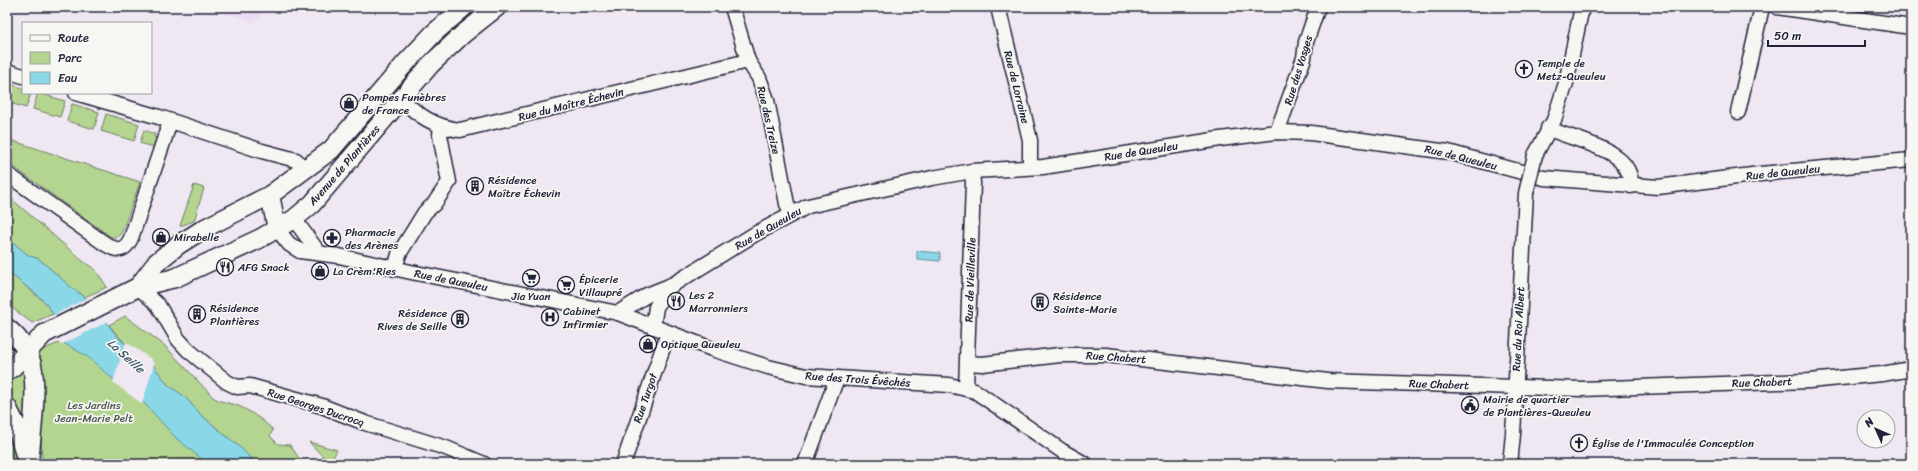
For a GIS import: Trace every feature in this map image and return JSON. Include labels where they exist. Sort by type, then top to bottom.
[{"type":"main road","name":"Avenue de Plantières","points":[[138,287],[157,262],[190,236],[270,195],[306,170],[331,150],[408,60],[434,33],[464,7]]},
{"type":"main road","name":"Avenue de Plantières","points":[[44,334],[138,287],[175,278],[277,229],[294,219],[312,204],[401,99],[448,47],[497,7]]},
{"type":"main road","points":[[270,195],[294,219]]},
{"type":"main road","points":[[270,195],[277,229]]},
{"type":"main road","points":[[12,332],[44,334]]},
{"type":"main road","points":[[12,332],[27,352],[32,364],[34,383],[28,464]]},
{"type":"main road","points":[[7,372],[44,334]]},
{"type":"main road","points":[[7,407],[17,427],[28,464]]},
{"type":"street","name":"Rue des Treize","points":[[732,7],[748,61],[760,78],[767,100],[787,204],[791,214]]},
{"type":"street","name":"Rue de Lorraine","points":[[998,7],[1030,140],[1030,167]]},
{"type":"street","name":"Rue des Vosges","points":[[1277,132],[1304,58],[1306,42],[1318,7]]},
{"type":"street","points":[[1582,7],[1566,83],[1557,111],[1548,128],[1598,146],[1612,154],[1628,172],[1631,179],[1631,186]]},
{"type":"street","points":[[1738,112],[1762,7]]},
{"type":"street","points":[[1777,7],[1911,27]]},
{"type":"street","name":"Rue du Maître Échevin","points":[[401,99],[430,121],[441,127],[460,130],[748,61]]},
{"type":"street","points":[[7,71],[22,76]]},
{"type":"street","points":[[79,94],[298,161],[306,170]]},
{"type":"street","points":[[7,174],[101,241],[112,248],[119,250],[126,247],[131,238],[170,122]]},
{"type":"street","points":[[396,268],[399,254],[425,212],[434,204],[449,182],[440,135],[441,127]]},
{"type":"street","name":"Rue du Roi Albert","points":[[1510,464],[1516,387],[1526,193],[1535,155],[1548,128]]},
{"type":"street","name":"Rue de Queuleu","points":[[277,229],[289,244],[300,251],[319,253],[396,268],[618,313],[647,295],[672,285],[791,214],[808,206],[880,188],[972,171],[1043,167],[1220,139],[1277,132],[1297,132],[1417,147],[1448,152],[1544,178],[1631,186],[1670,187],[1760,174],[1911,160]]},
{"type":"street","name":"Rue de Vieilleville","points":[[966,389],[973,183],[972,171]]},
{"type":"street","points":[[294,219],[319,253]]},
{"type":"street","name":"Rue de Queuleu","points":[[653,327],[656,307],[672,285]]},
{"type":"street","name":"Rue Georges Ducrocq","points":[[138,287],[158,305],[178,339],[188,350],[227,382],[237,387],[250,386],[322,406],[366,423],[446,448],[484,464]]},
{"type":"street","name":"Rue des Trois Évêchés","points":[[618,313],[668,333],[768,367],[806,376],[949,385],[975,391],[1062,451],[1085,464]]},
{"type":"street","name":"Rue Turgot","points":[[623,464],[668,333]]},
{"type":"street","name":"Rue Chabert","points":[[968,363],[982,364],[1060,355],[1106,355],[1328,381],[1580,389],[1809,381],[1882,374],[1911,369]]},
{"type":"street","points":[[805,464],[837,378]]},
{"type":"shaded area","points":[[207,7],[270,7],[254,22]]},
{"type":"green space","points":[[7,83],[22,88],[22,94],[31,94],[26,108],[7,102]]},
{"type":"green space","points":[[38,94],[65,101],[60,117],[33,109]]},
{"type":"green space","points":[[72,104],[99,112],[94,129],[67,121]]},
{"type":"green space","points":[[106,114],[139,124],[134,141],[101,131]]},
{"type":"green space","points":[[144,130],[155,134],[154,137],[157,138],[155,148],[140,143]]},
{"type":"green space","points":[[7,139],[140,182],[122,232],[117,237],[111,237],[7,162]]},
{"type":"green space","points":[[194,185],[204,188],[194,221],[180,226]]},
{"type":"green space","points":[[7,195],[84,262],[95,269],[107,287],[85,297],[72,288],[39,259],[28,255],[17,247],[7,237]]},
{"type":"green space","points":[[7,270],[50,307],[53,314],[32,323],[7,304]]},
{"type":"green space","points":[[125,316],[164,345],[214,398],[241,407],[251,412],[265,423],[273,430],[270,436],[278,444],[290,445],[303,464],[256,464],[242,449],[201,415],[184,396],[168,385],[150,361],[129,348],[109,325]]},
{"type":"green space","name":"Les Jardins Jean-Marie Pelt","points":[[84,333],[233,464],[42,464],[39,351]]},
{"type":"green space","points":[[25,367],[28,430],[12,402],[7,397],[7,379]]},
{"type":"green space","points":[[7,422],[15,436],[15,464],[7,464]]},
{"type":"green space","points":[[309,442],[337,450],[330,464]]},
{"type":"water","name":"La Seille","points":[[7,237],[28,255],[39,259],[72,288],[94,304],[115,334],[129,348],[150,361],[168,385],[184,396],[201,415],[242,449],[256,464],[208,464],[176,438],[145,404],[128,389],[114,380],[88,357],[60,341],[54,316],[48,307],[35,293],[7,270]]},
{"type":"water","points":[[917,251],[940,253],[940,261],[917,259]]},
{"type":"pier","points":[[89,297],[109,321],[61,345],[58,342],[56,326],[52,316]]},
{"type":"pier","points":[[126,342],[151,359],[154,364],[142,404],[113,382]]},
{"type":"place","name":"Temple de Metz-Queuleu","points":[[1524,69]]},
{"type":"place","name":"Pompes Funèbres de France","points":[[349,103]]},
{"type":"place","name":"Résidence Maître Échevin","points":[[475,186]]},
{"type":"place","name":"Mirabelle","points":[[161,237]]},
{"type":"place","name":"Pharmacie des Arènes","points":[[332,238]]},
{"type":"place","name":"AFG Snack","points":[[225,267]]},
{"type":"place","name":"La Crèm'Ries","points":[[320,271]]},
{"type":"place","name":"Jia Yuan","points":[[531,278]]},
{"type":"place","name":"Épicerie Villaupré","points":[[566,285]]},
{"type":"place","name":"Les 2 Marronniers","points":[[676,301]]},
{"type":"place","name":"Résidence Sainte-Marie","points":[[1040,302]]},
{"type":"place","name":"Résidence Plantières","points":[[197,314]]},
{"type":"place","name":"Cabinet Infirmier","points":[[550,317]]},
{"type":"place","name":"Résidence Rives de Seille","points":[[460,319]]},
{"type":"place","name":"Optique Queuleu","points":[[648,344]]},
{"type":"place","name":"Mairie de quartier de Plantières-Queuleu","points":[[1470,405]]},
{"type":"place","name":"Église de l'Immaculée Conception","points":[[1579,443]]}]
